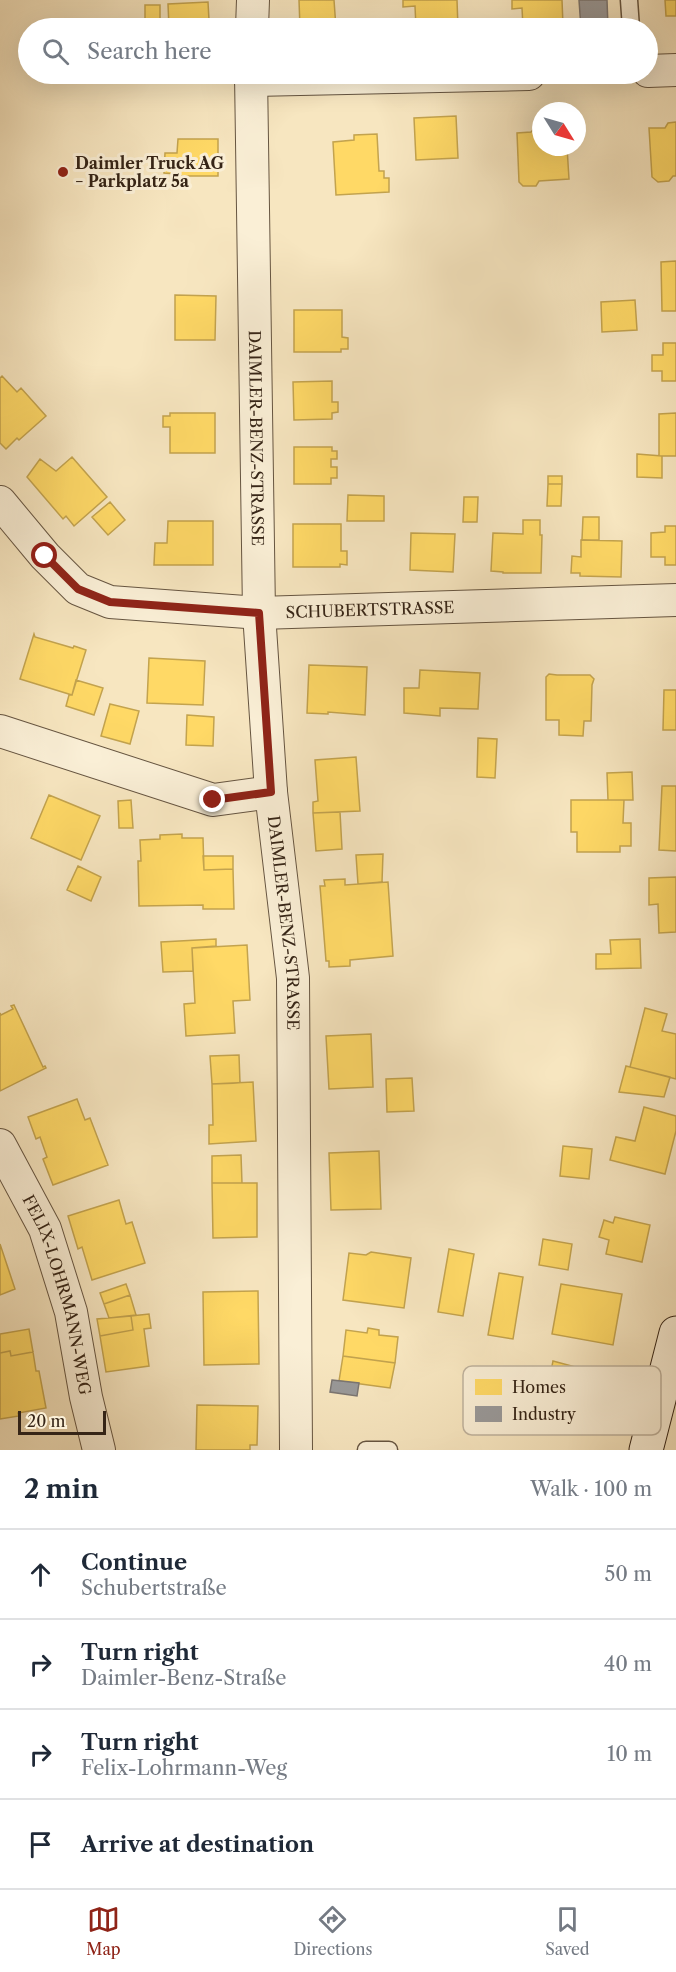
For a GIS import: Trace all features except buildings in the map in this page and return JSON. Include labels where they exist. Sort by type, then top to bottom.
[{"type":"main road","points":[[661,1392],[676,1333]]},
{"type":"main road","points":[[646,1450],[650,1435]]},
{"type":"street","points":[[252,18],[253,0]]},
{"type":"street","points":[[658,71],[676,70]]},
{"type":"street","name":"DAIMLER-BENZ-STRASSE","points":[[251,84],[259,613],[271,792],[293,978],[296,1450]]},
{"type":"street","name":"SCHUBERTSTRASSE","points":[[0,502],[45,556],[78,589],[110,602],[259,613],[676,600]]},
{"type":"street","points":[[0,731],[213,800],[271,792]]},
{"type":"street","name":"FELIX-LOHRMANN-WEG","points":[[0,1145],[45,1229],[71,1312],[86,1397],[99,1450]]},
{"type":"lane","points":[[629,0],[630,18]]},
{"type":"lane","points":[[366,1450],[389,1450]]},
{"type":"place","name":"Daimler Truck AG − Parkplatz 5a","points":[[63,172]]},
{"type":"route","points":[[45,556],[78,589],[110,602],[259,613],[271,792],[213,800]]}]
